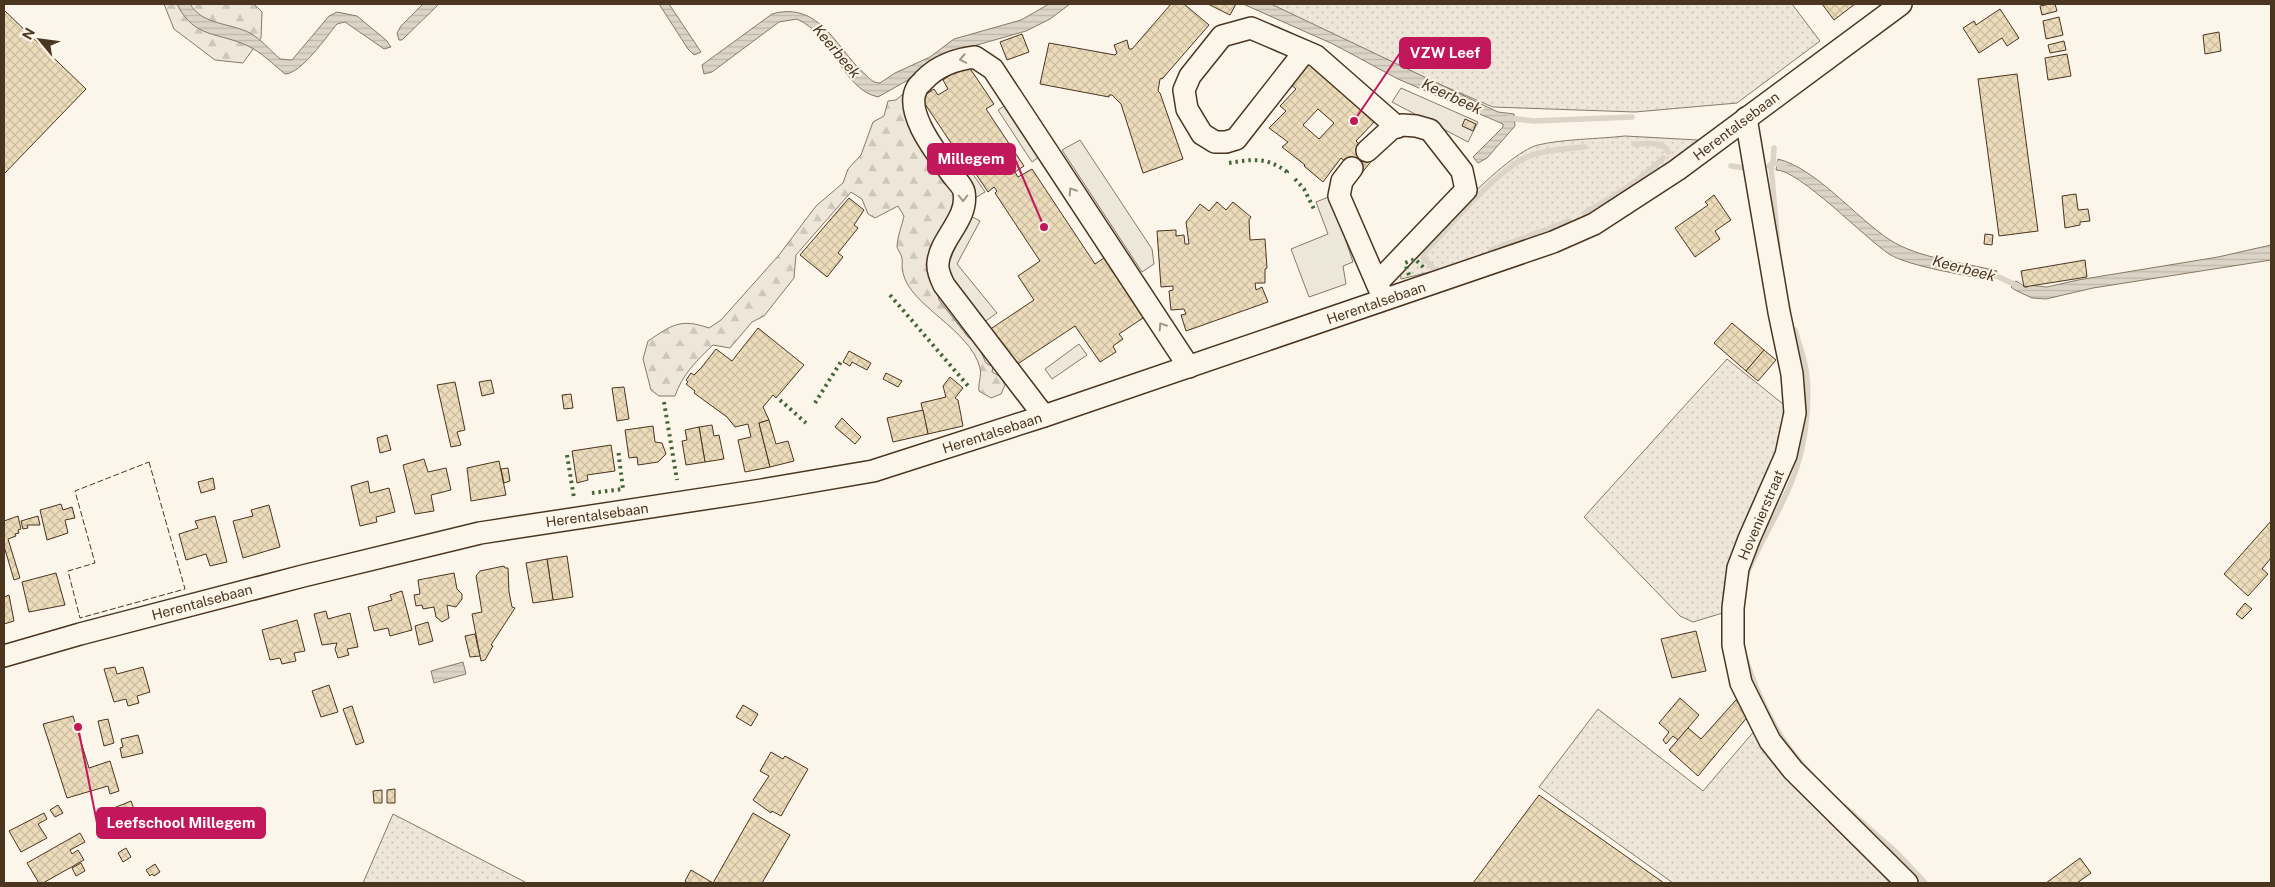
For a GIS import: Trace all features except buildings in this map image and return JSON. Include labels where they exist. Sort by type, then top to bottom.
[{"type":"street","name":"Herentalsebaan","points":[[4,656],[312,573],[480,532],[752,492],[873,471],[1189,367],[1380,292],[1554,242],[1594,224],[1678,170],[1901,4]]},
{"type":"street","points":[[1305,51],[1236,139],[1226,142],[1215,142],[1202,134],[1187,108],[1184,90],[1190,76],[1222,36],[1251,28],[1305,51],[1316,56],[1396,127]]},
{"type":"street","points":[[1044,416],[944,285],[937,264],[960,216],[964,202],[964,190],[926,138],[914,109],[916,90],[929,75],[957,59],[975,57],[993,69],[1189,367]]},
{"type":"street","name":"Hovenierstraat","points":[[1746,118],[1779,312],[1792,374],[1795,413],[1786,455],[1745,547],[1738,568],[1733,608],[1733,646],[1741,683],[1770,740],[1793,770],[1907,883]]},
{"type":"street","points":[[1352,168],[1342,181],[1339,196],[1380,292],[1466,190],[1462,171],[1430,130],[1416,126],[1402,125],[1396,127],[1391,129],[1367,151]]},
{"type":"green space","points":[[164,4],[254,4],[262,12],[261,38],[243,63],[215,60],[174,29]]},
{"type":"green space","points":[[1250,4],[1792,4],[1820,41],[1737,103],[1635,112],[1493,107]]},
{"type":"green space","points":[[903,94],[909,97],[958,197],[930,252],[926,265],[929,276],[936,285],[939,300],[968,337],[977,343],[986,363],[993,367],[992,372],[1001,377],[1005,385],[1001,394],[991,398],[979,391],[980,368],[974,354],[965,341],[928,307],[908,285],[902,271],[902,258],[897,247],[904,216],[898,206],[875,218],[868,214],[862,199],[851,192],[796,255],[794,278],[764,316],[752,322],[730,348],[713,345],[686,375],[675,396],[659,396],[651,390],[643,359],[648,341],[670,327],[691,324],[709,328],[721,320],[779,255],[816,206],[843,183],[848,169],[861,155],[873,122],[884,116],[888,101],[896,100]]},
{"type":"green space","points":[[1625,136],[1698,140],[1624,196],[1563,228],[1482,257],[1401,279],[1400,269],[1447,220],[1487,180],[1524,151],[1548,143]]},
{"type":"green space","points":[[1727,359],[1788,408],[1782,438],[1726,612],[1693,622],[1680,616],[1584,517]]},
{"type":"green space","points":[[1598,709],[1703,791],[1756,729],[1891,883],[1673,883],[1539,787]]},
{"type":"green space","points":[[393,814],[527,883],[363,883]]},
{"type":"shaded area","points":[[1401,88],[1478,122],[1468,142],[1392,102]]},
{"type":"shaded area","points":[[1009,103],[1043,154],[1032,162],[998,110]]},
{"type":"shaded area","points":[[1080,140],[1152,249],[1154,264],[1142,272],[1062,150]]},
{"type":"shaded area","points":[[958,152],[985,192],[975,198],[948,159]]},
{"type":"shaded area","points":[[1331,196],[1353,262],[1343,266],[1346,284],[1309,297],[1291,249],[1328,234],[1316,202]]},
{"type":"shaded area","points":[[967,214],[980,221],[957,264],[997,313],[983,323],[948,279],[944,257]]},
{"type":"shaded area","points":[[1079,344],[1087,355],[1052,379],[1045,369]]},
{"type":"water","points":[[177,4],[190,4],[195,11],[209,20],[250,33],[280,59],[292,60],[329,16],[337,12],[357,16],[386,40],[391,47],[384,49],[345,22],[337,24],[306,61],[298,68],[285,74],[253,49],[199,29],[191,23]]},
{"type":"water","points":[[423,4],[439,4],[402,40],[399,40],[397,33],[401,26]]},
{"type":"water","points":[[659,4],[669,4],[701,52],[694,55],[688,49]]},
{"type":"water","points":[[1049,4],[1070,4],[1050,19],[1026,31],[963,49],[878,97],[866,92],[855,84],[820,37],[797,19],[779,22],[712,72],[704,74],[702,65],[772,14],[789,12],[803,14],[816,21],[827,30],[856,66],[874,82],[880,83],[895,73],[930,57],[954,39],[1021,20]]},
{"type":"water","points":[[1243,4],[1271,4],[1498,112],[1514,114],[1515,126],[1487,158],[1478,163],[1473,157],[1503,127],[1503,124],[1398,79],[1333,44]]},
{"type":"water","points":[[1778,159],[1793,164],[1821,183],[1890,240],[1914,252],[1997,271],[1993,281],[1924,267],[1898,259],[1889,254],[1815,192],[1786,173],[1776,170]]},
{"type":"water","points":[[2271,245],[2271,260],[2093,288],[2046,299],[2032,298],[2011,287],[2016,281],[2027,288],[2027,285],[2047,287],[2078,280],[2218,257]]},
{"type":"water","points":[[463,662],[466,674],[434,683],[431,671]]},
{"type":"waterway","name":"Keerbeek","points":[[1509,118],[1533,121],[1632,117]]},
{"type":"waterway","name":"Keerbeek","points":[[1634,144],[1658,144],[1668,152]]},
{"type":"waterway","points":[[1434,269],[1423,257],[1425,252],[1502,173],[1527,157],[1555,150],[1584,147]]},
{"type":"waterway","points":[[1773,163],[1774,148]]},
{"type":"waterway","points":[[1585,213],[1636,181],[1663,158]]},
{"type":"waterway","name":"Keerbeek","points":[[1769,166],[1773,163],[1784,166]]},
{"type":"waterway","points":[[1771,165],[1778,248]]},
{"type":"waterway","name":"Keerbeek","points":[[1731,166],[1745,168]]},
{"type":"waterway","points":[[1491,250],[1569,221]]},
{"type":"waterway","name":"Keerbeek","points":[[1990,273],[2020,287]]},
{"type":"waterway","points":[[1746,576],[1791,483],[1803,445],[1808,391],[1804,359],[1795,330]]},
{"type":"waterway","points":[[1746,660],[1757,690],[1771,719],[1797,759],[1808,771]]},
{"type":"waterway","points":[[1845,807],[1896,852],[1925,883]]},
{"type":"waterway","points":[[1884,874],[1892,883]]},
{"type":"hedge","points":[[1229,163],[1260,160],[1280,167],[1287,172],[1285,174]]},
{"type":"hedge","points":[[1295,179],[1304,189],[1315,211]]},
{"type":"hedge","points":[[1409,275],[1405,263],[1415,259],[1426,270]]},
{"type":"hedge","points":[[890,295],[969,387]]},
{"type":"hedge","points":[[815,403],[842,360]]},
{"type":"hedge","points":[[780,400],[806,423]]},
{"type":"hedge","points":[[664,402],[677,480]]},
{"type":"hedge","points":[[592,493],[623,489],[618,449]]},
{"type":"hedge","points":[[567,455],[574,498]]},
{"type":"fence","points":[[149,462],[185,589],[80,618],[68,571],[95,563],[75,491],[149,462]]},
{"type":"place","name":"VZW Leef","points":[[1354,121]]},
{"type":"place","name":"Millegem","points":[[1044,227]]},
{"type":"place","name":"Leefschool Millegem","points":[[78,727]]}]
